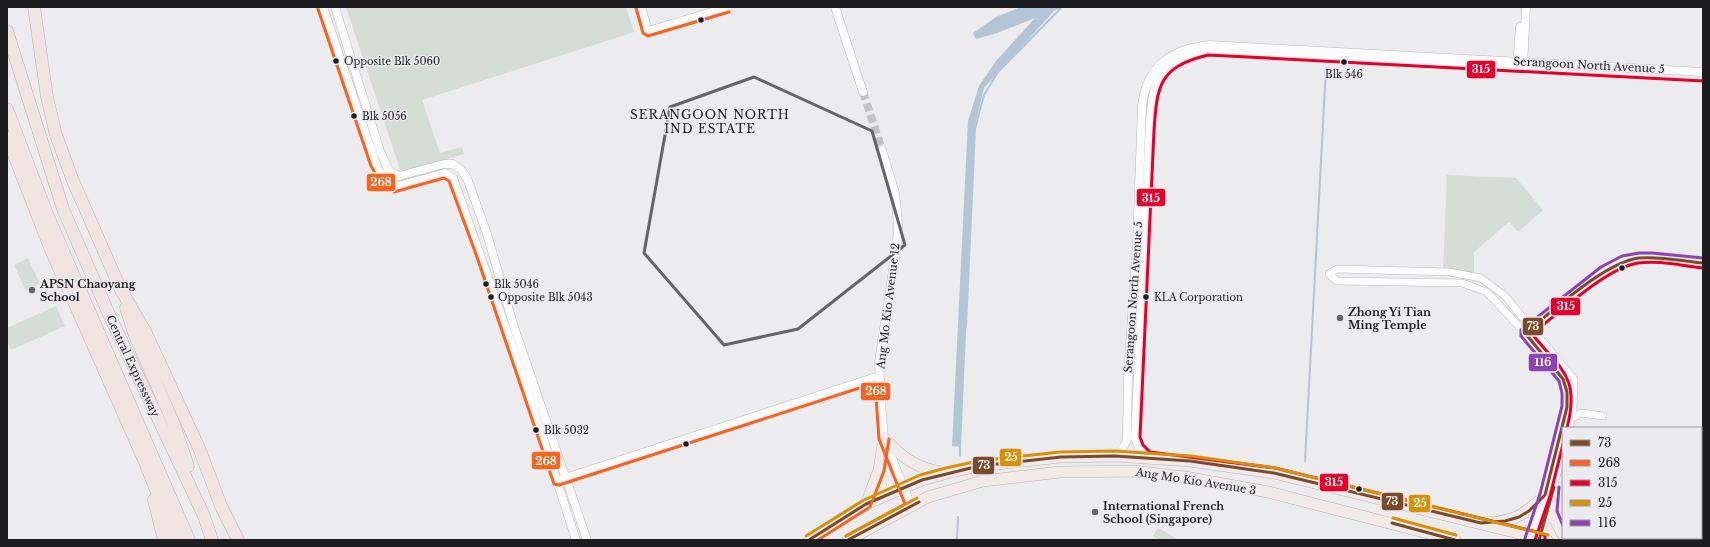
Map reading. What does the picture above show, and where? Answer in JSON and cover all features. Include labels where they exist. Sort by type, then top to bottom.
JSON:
[{"type":"highway","points":[[34,7],[47,97],[56,135],[73,181],[121,290],[134,333],[173,422],[204,516]]},
{"type":"highway","name":"Central Expressway","points":[[7,31],[63,209],[108,312],[204,516],[212,540]]},
{"type":"highway","name":"Central Expressway","points":[[7,109],[47,214],[189,540]]},
{"type":"highway","points":[[7,137],[54,257],[145,462],[176,540]]},
{"type":"highway","points":[[121,290],[145,330],[199,448],[221,506],[238,540]]},
{"type":"highway","points":[[884,438],[898,453],[917,466],[927,470],[947,473]]},
{"type":"highway","points":[[866,504],[879,470],[884,438]]},
{"type":"highway","name":"Ang Mo Kio Avenue 3","points":[[809,540],[866,504],[922,480],[947,473],[979,466],[1061,457],[1115,456],[1190,461],[1274,473],[1481,523],[1537,539]]},
{"type":"highway","points":[[145,462],[164,540]]},
{"type":"highway","name":"Ang Mo Kio Avenue 3","points":[[848,540],[928,497],[983,481],[1060,472],[1133,471],[1185,477],[1268,492],[1455,540]]},
{"type":"highway","points":[[1481,523],[1505,521],[1519,517],[1548,500],[1555,520],[1562,533]]},
{"type":"highway","points":[[1380,520],[1386,516],[1388,505],[1387,501]]},
{"type":"street","points":[[323,7],[376,164],[385,180],[394,187],[445,173],[453,178],[482,255],[576,540]]},
{"type":"street","points":[[335,7],[380,151],[389,171],[399,176],[444,164],[453,164],[461,170],[467,178],[487,234],[514,327],[587,540]]},
{"type":"street","points":[[641,7],[648,31],[728,7]]},
{"type":"street","points":[[835,7],[863,92]]},
{"type":"street","points":[[1520,64],[1522,7]]},
{"type":"street","points":[[1520,64],[1526,7]]},
{"type":"street","name":"Serangoon North Avenue 5","points":[[1115,456],[1124,446],[1127,438],[1128,375],[1137,243],[1142,106],[1144,92],[1158,67],[1182,49],[1210,44],[1703,76]]},
{"type":"street","name":"Serangoon North Avenue 5","points":[[1148,457],[1136,444],[1136,410],[1151,100],[1154,86],[1162,72],[1170,63],[1184,56],[1208,50],[1703,72]]},
{"type":"street","name":"Ang Mo Kio Avenue 12","points":[[882,150],[895,193],[898,224],[897,244],[879,362],[884,438],[911,506]]},
{"type":"street","points":[[1525,333],[1604,271],[1624,261],[1640,258],[1703,263]]},
{"type":"street","points":[[1563,427],[1567,407],[1567,392],[1563,379],[1525,333],[1487,292],[1462,283],[1337,281],[1329,274],[1337,270],[1450,272],[1481,278],[1505,296],[1574,380],[1573,410],[1569,427]]},
{"type":"street","points":[[1350,270],[1350,281]]},
{"type":"street","points":[[557,480],[879,376]]},
{"type":"street","points":[[1571,419],[1581,413],[1603,416]]},
{"type":"street","points":[[1537,539],[1548,500],[1562,431]]},
{"type":"street","points":[[1537,539],[1562,454]]},
{"type":"highlighted area","points":[[754,77],[872,131],[905,245],[798,329],[724,345],[644,253],[670,107]]},
{"type":"shaded area","points":[[346,7],[626,7],[634,32],[422,100],[440,153],[462,147],[464,154],[401,172]]},
{"type":"shaded area","points":[[1447,175],[1516,178],[1543,210],[1518,232],[1509,222],[1474,252],[1474,279],[1443,274]]},
{"type":"shaded area","points":[[28,258],[40,284],[26,291],[14,265]]},
{"type":"shaded area","points":[[56,306],[65,326],[11,350],[7,342],[7,328]]},
{"type":"shaded area","points":[[1158,528],[1179,540],[1160,540],[1153,536]]},
{"type":"water","points":[[1021,7],[1063,7],[1054,11],[984,88],[975,126],[961,447],[952,446],[968,121],[979,86],[996,61],[1035,18],[997,33],[976,39],[973,33],[996,17]]},
{"type":"waterway","points":[[966,327],[975,129],[984,95],[998,72],[1062,7]]},
{"type":"waterway","points":[[1305,461],[1326,68]]},
{"type":"waterway","points":[[960,445],[960,456]]},
{"type":"waterway","points":[[957,540],[958,517]]},
{"type":"tunnel","points":[[863,92],[882,150]]},
{"type":"transit line","name":"268","points":[[636,8],[643,33],[648,36],[729,12]]},
{"type":"transit line","name":"268","points":[[318,9],[371,166],[381,183],[394,192],[444,178],[449,181],[477,257],[554,484],[559,485],[875,383],[879,439],[905,504],[846,536]]},
{"type":"transit line","name":"315","points":[[1545,540],[1545,536],[1541,533],[1275,468],[1150,452],[1143,445],[1140,437],[1154,131],[1159,90],[1170,72],[1179,65],[1208,55],[1703,81]]},
{"type":"transit line","name":"116","points":[[1525,538],[1540,494],[1562,406],[1562,393],[1559,381],[1521,336],[1521,330],[1601,267],[1622,256],[1639,253],[1652,253],[1703,258]]},
{"type":"transit line","name":"73","points":[[809,540],[866,504],[922,480],[979,466],[1061,457],[1115,456],[1190,461],[1274,473],[1481,523],[1505,521],[1519,517],[1529,511],[1545,495],[1567,407],[1567,392],[1563,379],[1525,333],[1595,278],[1625,261],[1639,258],[1655,258],[1703,263]]},
{"type":"transit line","name":"315","points":[[1567,427],[1571,397],[1570,386],[1560,367],[1532,334],[1583,292],[1612,273],[1625,267],[1638,263],[1654,262],[1703,268]]},
{"type":"transit line","name":"268","points":[[818,540],[870,507],[884,471],[889,439]]},
{"type":"transit line","name":"315","points":[[1535,540],[1550,496],[1562,448]]},
{"type":"transit line","name":"25","points":[[806,536],[864,500],[920,475],[978,461],[1060,452],[1115,451],[1191,456],[1275,468],[1548,535]]},
{"type":"transit line","name":"73","points":[[1539,540],[1554,487]]},
{"type":"transit line","name":"116","points":[[1559,487],[1557,511],[1562,524]]},
{"type":"transit line","name":"25","points":[[846,536],[917,498]]},
{"type":"transit line","name":"73","points":[[848,540],[919,502]]},
{"type":"transit line","name":"25","points":[[1393,518],[1456,535]]},
{"type":"transit line","name":"73","points":[[1392,523],[1455,540]]},
{"type":"place","name":"Opposite Blk 5060","points":[[336,61]]},
{"type":"place","name":"Blk 546","points":[[1344,62]]},
{"type":"place","name":"Blk 5056","points":[[354,116]]},
{"type":"place","name":"Blk 5046","points":[[486,284]]},
{"type":"place","name":"APSN Chaoyang School","points":[[32,290]]},
{"type":"place","name":"Opposite Blk 5043","points":[[491,297]]},
{"type":"place","name":"KLA Corporation","points":[[1146,297]]},
{"type":"place","name":"Zhong Yi Tian Ming Temple","points":[[1340,318]]},
{"type":"place","name":"Blk 5032","points":[[536,430]]},
{"type":"place","name":"International French School (Singapore)","points":[[1095,512]]},
{"type":"district","name":"SERANGOON NORTH IND ESTATE","points":[[710,122]]}]
